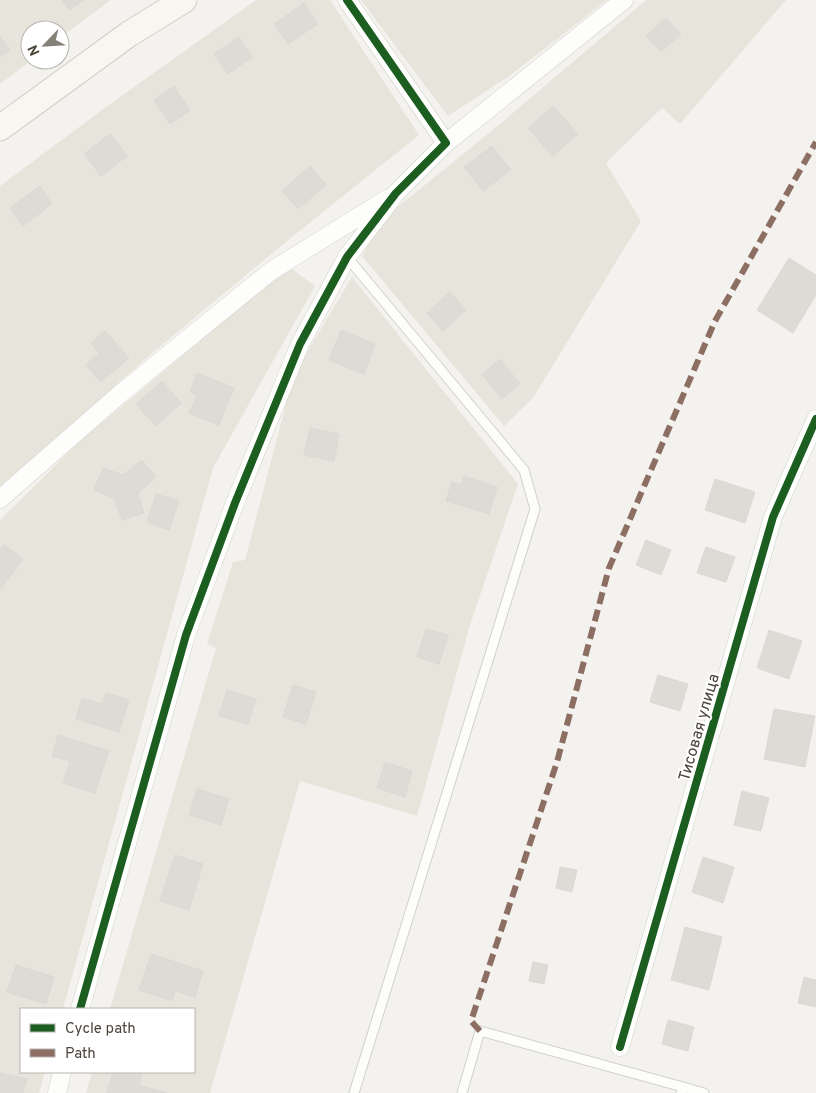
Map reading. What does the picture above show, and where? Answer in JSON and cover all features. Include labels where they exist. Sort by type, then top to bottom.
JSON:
[{"type":"street","points":[[0,128],[129,34],[184,0]]},
{"type":"street","points":[[347,0],[446,143]]},
{"type":"street","points":[[80,1008],[186,635],[235,503],[300,344],[347,257],[396,193],[446,143],[624,0]]},
{"type":"street","points":[[0,499],[120,394],[271,271],[396,193]]},
{"type":"street","name":"Тисовая улица","points":[[620,1047],[773,517],[816,419]]},
{"type":"street","points":[[56,1093],[62,1073]]},
{"type":"lane","points":[[347,257],[524,470],[535,509],[354,1093]]},
{"type":"lane","points":[[462,1093],[480,1030],[682,1090],[704,1093]]},
{"type":"shaded area","points":[[0,0],[111,0],[70,31],[70,20],[20,20],[20,69],[0,84]]},
{"type":"shaded area","points":[[256,0],[330,0],[419,135],[287,241],[150,355],[0,487],[0,186],[110,104]]},
{"type":"shaded area","points":[[361,0],[607,0],[508,77],[448,116]]},
{"type":"shaded area","points":[[646,0],[786,0],[680,124],[662,108],[606,163],[641,221],[533,398],[504,426],[362,256],[383,219],[494,129]]},
{"type":"shaded area","points":[[289,267],[315,286],[213,468],[63,1008],[20,1008],[20,1073],[45,1073],[39,1093],[0,1093],[0,520],[79,442]]},
{"type":"shaded area","points":[[352,277],[518,484],[470,625],[417,816],[300,781],[210,1093],[86,1093],[92,1073],[195,1073],[195,1008],[110,1008],[216,648],[207,644],[233,562],[245,560],[294,374]]},
{"type":"building","points":[[62,0],[84,0],[69,10]]},
{"type":"building","points":[[304,3],[318,24],[288,44],[274,24]]},
{"type":"building","points":[[666,18],[681,34],[661,52],[646,36]]},
{"type":"building","points":[[0,36],[10,50],[0,57]]},
{"type":"building","points":[[239,37],[252,57],[228,74],[214,54]]},
{"type":"building","points":[[174,86],[190,111],[170,124],[154,100]]},
{"type":"building","points":[[553,106],[578,134],[552,156],[528,128]]},
{"type":"building","points":[[110,134],[127,156],[101,176],[84,154]]},
{"type":"building","points":[[492,146],[511,170],[483,191],[464,167]]},
{"type":"building","points":[[310,166],[326,185],[298,209],[282,191]]},
{"type":"building","points":[[40,186],[52,204],[23,226],[10,208]]},
{"type":"building","points":[[789,258],[816,275],[816,295],[793,333],[757,310]]},
{"type":"building","points":[[450,292],[466,310],[443,331],[427,313]]},
{"type":"building","points":[[341,330],[375,344],[364,374],[329,360]]},
{"type":"building","points":[[105,331],[129,358],[101,382],[86,365],[99,353],[91,343]]},
{"type":"building","points":[[500,359],[520,384],[502,399],[482,374]]},
{"type":"building","points":[[197,373],[234,388],[219,425],[189,413],[197,395],[190,392]]},
{"type":"building","points":[[162,381],[181,403],[156,426],[136,404]]},
{"type":"building","points":[[310,428],[339,434],[334,461],[304,455]]},
{"type":"building","points":[[142,460],[156,477],[138,493],[144,513],[122,520],[114,498],[94,490],[103,468],[123,475]]},
{"type":"building","points":[[464,476],[497,487],[489,514],[446,501],[452,482],[461,485]]},
{"type":"building","points":[[715,479],[755,492],[745,523],[705,510]]},
{"type":"building","points":[[156,494],[179,501],[169,530],[147,522]]},
{"type":"building","points":[[646,540],[671,550],[661,575],[636,565]]},
{"type":"building","points":[[4,545],[23,559],[1,588],[0,550]]},
{"type":"building","points":[[706,547],[735,557],[726,582],[697,573]]},
{"type":"building","points":[[426,629],[448,635],[439,664],[417,657]]},
{"type":"building","points":[[769,630],[802,641],[789,679],[757,668]]},
{"type":"building","points":[[658,675],[688,684],[680,711],[650,702]]},
{"type":"building","points":[[293,685],[316,692],[306,724],[283,717]]},
{"type":"building","points":[[227,690],[256,699],[248,724],[219,716]]},
{"type":"building","points":[[106,693],[129,700],[119,732],[76,719],[82,698],[102,704]]},
{"type":"building","points":[[774,709],[815,716],[805,767],[764,759]]},
{"type":"building","points":[[58,735],[109,751],[95,793],[63,783],[70,761],[52,756]]},
{"type":"building","points":[[385,762],[412,771],[405,797],[377,788]]},
{"type":"building","points":[[197,789],[229,799],[221,825],[189,815]]},
{"type":"building","points":[[742,791],[769,798],[761,831],[734,825]]},
{"type":"building","points":[[175,855],[203,864],[189,910],[160,901]]},
{"type":"building","points":[[703,857],[734,867],[723,903],[692,892]]},
{"type":"building","points":[[560,867],[577,870],[572,892],[556,888]]},
{"type":"building","points":[[685,927],[722,937],[709,990],[671,980]]},
{"type":"building","points":[[151,954],[203,971],[195,997],[175,991],[172,1001],[139,990]]},
{"type":"building","points":[[533,962],[548,965],[544,984],[529,981]]},
{"type":"building","points":[[16,965],[54,977],[46,1004],[7,992]]},
{"type":"building","points":[[804,977],[816,980],[816,1007],[798,1003]]},
{"type":"building","points":[[668,1020],[694,1027],[688,1051],[662,1044]]},
{"type":"building","points":[[0,1073],[27,1079],[23,1093],[0,1093]]},
{"type":"building","points":[[113,1073],[142,1073],[139,1085],[167,1093],[107,1093]]},
{"type":"marked path","points":[[480,1031],[471,1021],[557,762],[609,568],[715,321],[816,142]]},
{"type":"cycle path","points":[[80,1008],[186,635],[235,503],[300,344],[347,257],[396,193],[446,143],[347,0]]},
{"type":"cycle path","points":[[620,1047],[773,517],[816,419]]}]
